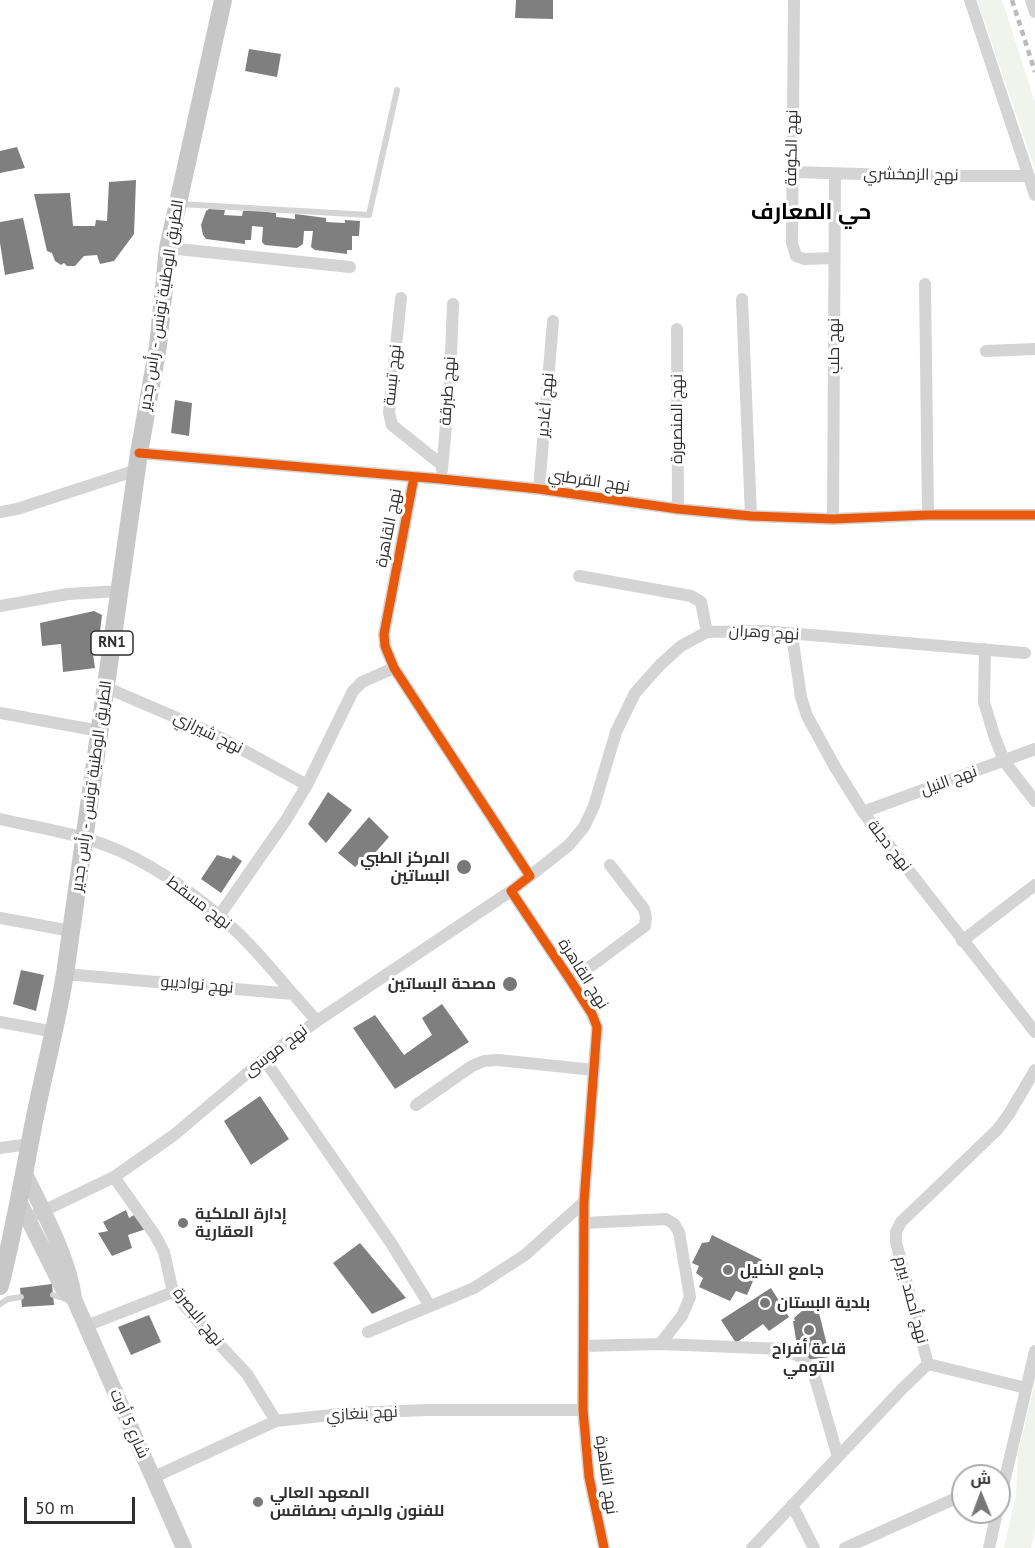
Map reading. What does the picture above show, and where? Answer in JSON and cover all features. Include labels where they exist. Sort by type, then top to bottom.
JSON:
[{"type":"main road","name":"الطريق الوطنية تونس - رأس جدير","points":[[0,1286],[29,1217],[19,1201],[66,975],[138,461],[158,346],[168,248],[223,0]]},
{"type":"main road","name":"شارع 5 أوت","points":[[24,1172],[29,1217],[72,1284],[75,1302],[184,1548]]},
{"type":"street","name":"نهج الكوفة","points":[[794,0],[792,243],[796,256],[804,259],[834,258]]},
{"type":"street","points":[[970,0],[1035,195]]},
{"type":"street","points":[[1031,0],[1035,12]]},
{"type":"street","name":"نهج الزمخشري","points":[[792,172],[1029,176]]},
{"type":"street","name":"نهج حلب","points":[[833,519],[835,174]]},
{"type":"street","points":[[168,248],[350,267]]},
{"type":"street","points":[[925,284],[928,515]]},
{"type":"street","name":"نهج تبسة","points":[[401,298],[389,413],[392,425],[442,465]]},
{"type":"street","points":[[742,299],[751,516]]},
{"type":"street","name":"نهج طبرقة","points":[[441,479],[450,380],[453,304]]},
{"type":"street","name":"نهج أغادير","points":[[538,489],[553,321]]},
{"type":"street","name":"نهج المنصورة","points":[[677,329],[678,509]]},
{"type":"street","points":[[986,351],[1035,349]]},
{"type":"street","points":[[0,512],[17,509],[138,461]]},
{"type":"street","name":"نهج القرطبي","points":[[138,461],[441,479],[751,516],[833,519],[928,515],[1035,515]]},
{"type":"street","name":"نهج القاهرة","points":[[414,477],[384,634],[385,646],[394,668],[530,876]]},
{"type":"street","points":[[579,576],[691,596],[702,602],[707,632]]},
{"type":"street","points":[[0,606],[68,594],[120,591]]},
{"type":"street","name":"نهج وهران","points":[[530,876],[569,845],[584,827],[594,806],[616,732],[635,693],[681,646],[707,632],[740,630],[1025,653]]},
{"type":"street","name":"نهج دجلة","points":[[792,634],[801,698],[807,716],[835,768],[863,812],[1035,1032]]},
{"type":"street","points":[[985,649],[984,702],[1004,761],[1035,801]]},
{"type":"street","points":[[219,916],[286,820],[307,785],[353,691],[362,682],[394,668]]},
{"type":"street","name":"نهج شيرازي","points":[[105,687],[212,734],[307,785]]},
{"type":"street","points":[[0,713],[100,730]]},
{"type":"street","name":"نهج النيل","points":[[863,812],[1035,749]]},
{"type":"street","name":"نهج مسقط","points":[[0,819],[85,838],[118,850],[146,864],[239,933],[293,994]]},
{"type":"street","points":[[571,981],[645,926],[644,909],[610,865]]},
{"type":"street","points":[[511,891],[530,876]]},
{"type":"street","points":[[962,941],[1035,885]]},
{"type":"street","name":"نهج القاهرة","points":[[511,891],[592,1014],[597,1027],[584,1202],[583,1410],[589,1477],[604,1548]]},
{"type":"street","name":"نهج موسى","points":[[29,1217],[114,1177],[174,1134],[264,1059],[511,891]]},
{"type":"street","points":[[0,918],[71,931]]},
{"type":"street","name":"نهج نواديبو","points":[[66,975],[293,994]]},
{"type":"street","points":[[293,994],[317,1021]]},
{"type":"street","points":[[0,1023],[55,1032]]},
{"type":"street","points":[[264,1059],[391,1243],[430,1306]]},
{"type":"street","points":[[416,1105],[472,1066],[484,1061],[498,1060],[594,1070]]},
{"type":"street","name":"نهج أحمد بيرم","points":[[752,1548],[928,1364],[896,1242],[896,1232],[901,1222],[997,1130],[1035,1070]]},
{"type":"street","points":[[0,1148],[30,1144]]},
{"type":"street","name":"نهج البصرة","points":[[114,1177],[156,1235],[164,1252],[173,1292],[247,1374],[276,1421]]},
{"type":"street","points":[[368,1332],[474,1288],[525,1255],[584,1202]]},
{"type":"street","points":[[584,1222],[666,1219],[674,1224],[679,1232],[690,1297],[682,1316],[660,1344]]},
{"type":"street","points":[[86,1326],[173,1292]]},
{"type":"street","points":[[584,1346],[660,1344],[784,1349],[800,1357],[813,1371],[838,1457]]},
{"type":"street","points":[[1006,1464],[1035,1351]]},
{"type":"street","points":[[928,1364],[1026,1388]]},
{"type":"street","name":"نهج بنغازي","points":[[152,1478],[276,1421],[361,1413],[583,1410]]},
{"type":"street","points":[[845,1548],[951,1500]]},
{"type":"street","points":[[792,1505],[813,1548]]},
{"type":"street","points":[[989,1548],[994,1524]]},
{"type":"lane","points":[[177,203],[369,214],[397,90]]},
{"type":"lane","points":[[53,1295],[75,1302]]},
{"type":"lane","points":[[0,1304],[8,1299],[21,1297]]},
{"type":"shaded area","points":[[977,0],[1002,0],[1035,102],[1035,169]]},
{"type":"shaded area","points":[[1035,1383],[1035,1531],[1031,1548],[1004,1548],[1016,1495],[1018,1453]]},
{"type":"building","points":[[516,0],[553,0],[553,19],[515,18]]},
{"type":"building","points":[[249,49],[281,54],[277,77],[245,71]]},
{"type":"building","points":[[17,147],[25,168],[0,173],[0,151]]},
{"type":"building","points":[[136,180],[134,234],[114,261],[100,264],[97,255],[84,256],[75,266],[67,266],[64,263],[61,265],[55,261],[52,253],[47,251],[34,194],[70,193],[73,226],[95,226],[96,220],[107,221],[109,182]]},
{"type":"building","points":[[209,209],[225,210],[224,215],[242,216],[243,211],[260,211],[276,213],[276,217],[295,219],[295,214],[326,218],[326,222],[360,221],[359,236],[352,236],[352,250],[347,250],[347,254],[315,250],[311,247],[313,231],[304,231],[303,244],[297,248],[265,245],[262,242],[263,227],[252,226],[251,240],[245,240],[245,244],[206,239],[201,225]]},
{"type":"building","points":[[23,218],[34,269],[5,275],[0,243],[0,222]]},
{"type":"building","points":[[175,400],[192,403],[189,436],[171,433]]},
{"type":"building","points":[[94,611],[102,615],[98,648],[92,648],[95,668],[63,672],[61,644],[42,646],[40,623]]},
{"type":"building","points":[[328,792],[352,810],[326,843],[308,824]]},
{"type":"building","points":[[369,817],[389,837],[366,863],[361,861],[355,867],[338,853]]},
{"type":"building","points":[[217,855],[231,859],[233,855],[242,861],[221,893],[201,879]]},
{"type":"building","points":[[21,970],[44,975],[36,1011],[13,1004]]},
{"type":"building","points":[[442,1004],[469,1042],[395,1089],[353,1028],[375,1015],[404,1055],[432,1035],[422,1018]]},
{"type":"building","points":[[260,1096],[289,1139],[251,1165],[224,1121]]},
{"type":"building","points":[[126,1210],[129,1218],[134,1215],[146,1229],[128,1235],[132,1248],[112,1256],[98,1233],[108,1231],[103,1222]]},
{"type":"building","name":"جامع الخليل","points":[[712,1235],[762,1260],[747,1295],[736,1291],[730,1301],[699,1287],[703,1278],[696,1273],[699,1266],[692,1263],[702,1243],[709,1242]]},
{"type":"building","points":[[360,1243],[406,1298],[372,1314],[333,1263]]},
{"type":"building","points":[[52,1284],[54,1305],[22,1307],[20,1288]]},
{"type":"building","name":"بلدية البستان","points":[[771,1288],[789,1317],[769,1331],[763,1324],[736,1343],[721,1320]]},
{"type":"building","name":"قاعة أفراح التومي","points":[[804,1309],[818,1309],[830,1357],[805,1360],[804,1342],[796,1340],[793,1321]]},
{"type":"building","points":[[149,1315],[161,1342],[131,1355],[118,1327]]},
{"type":"railway","points":[[1012,0],[1035,72]]},
{"type":"cycle path","points":[[139,453],[539,489],[678,509],[751,516],[833,519],[928,515],[1035,515]]},
{"type":"cycle path","points":[[414,477],[384,634],[385,646],[394,668],[530,876],[511,891],[592,1014],[597,1027],[584,1202],[583,1410],[589,1477],[604,1548]]},
{"type":"place","name":"المركز الطبي البساتين","points":[[464,867]]},
{"type":"place","name":"مصحة البساتين","points":[[510,984]]},
{"type":"place","name":"إدارة الملكية العقارية","points":[[183,1223]]},
{"type":"place","name":"جامع الخليل","points":[[728,1270]]},
{"type":"place","name":"بلدية البستان","points":[[765,1303]]},
{"type":"place","name":"قاعة أفراح التومي","points":[[809,1330]]},
{"type":"place","name":"المعهد العالي للفنون والحرف بصفاقس","points":[[258,1502]]},
{"type":"district","name":"حي المعارف","points":[[811,213]]}]
